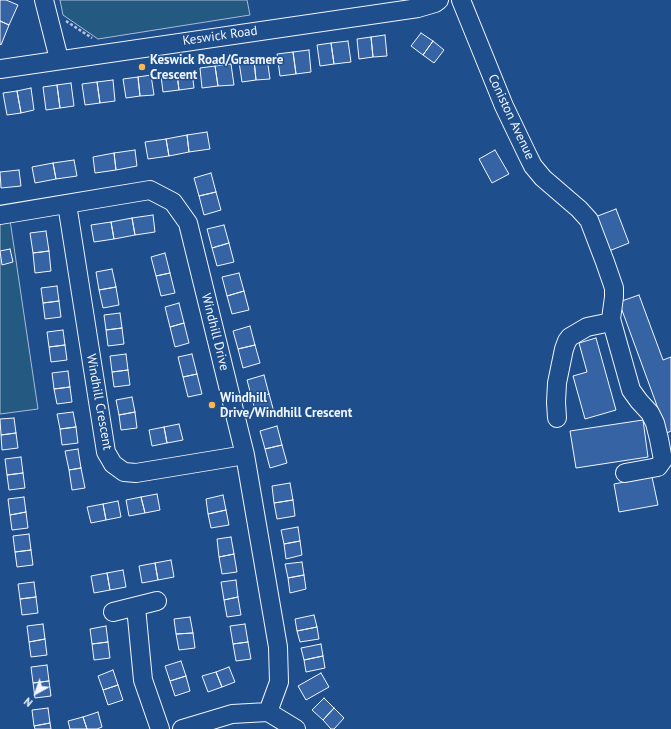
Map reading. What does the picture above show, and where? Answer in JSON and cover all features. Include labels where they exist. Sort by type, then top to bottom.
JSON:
[{"type":"street","name":"Keswick Road","points":[[0,69],[59,59],[418,8],[436,3],[439,0]]},
{"type":"street","name":"Coniston Avenue","points":[[461,0],[504,106],[527,154],[543,178],[579,208],[588,220],[605,262],[614,288],[612,322],[631,390],[650,413],[656,428],[663,460],[658,467],[625,473]]},
{"type":"street","points":[[45,4],[59,59]]},
{"type":"street","name":"Windhill Drive","points":[[0,215],[150,190],[172,202],[188,223],[245,455],[278,647],[279,682],[268,712]]},
{"type":"street","name":"Windhill Crescent","points":[[67,204],[106,452],[113,464],[124,472],[136,473],[245,455]]},
{"type":"street","points":[[557,418],[557,384],[567,341],[570,337],[587,328],[612,322]]},
{"type":"street","points":[[113,612],[157,601]]},
{"type":"street","points":[[136,607],[143,680],[160,729]]},
{"type":"street","points":[[182,729],[232,714],[268,712],[296,729]]},
{"type":"path","points":[[45,4],[113,52]]},
{"type":"shaded area","points":[[60,0],[247,0],[250,15],[98,39],[63,15]]},
{"type":"shaded area","points":[[10,220],[38,409],[0,414],[0,222]]},
{"type":"building","points":[[0,0],[6,0],[18,5],[9,25],[0,21]]},
{"type":"building","points":[[0,21],[9,25],[1,45],[0,44]]},
{"type":"building","points":[[421,33],[433,41],[423,55],[411,46]]},
{"type":"building","points":[[385,35],[387,56],[373,57],[371,37]]},
{"type":"building","points":[[371,37],[373,57],[359,59],[357,39]]},
{"type":"building","points":[[348,41],[351,62],[334,64],[331,43]]},
{"type":"building","points":[[433,41],[444,50],[434,63],[423,55]]},
{"type":"building","points":[[331,43],[334,64],[320,66],[317,45]]},
{"type":"building","points":[[309,50],[311,72],[296,74],[293,52]]},
{"type":"building","points":[[293,52],[296,74],[280,76],[277,54]]},
{"type":"building","points":[[267,58],[270,79],[256,80],[254,60]]},
{"type":"building","points":[[254,60],[256,80],[242,82],[239,62]]},
{"type":"building","points":[[231,64],[234,85],[218,86],[215,66]]},
{"type":"building","points":[[215,66],[218,86],[202,88],[200,68]]},
{"type":"building","points":[[192,72],[194,88],[179,90],[177,74]]},
{"type":"building","points":[[177,74],[179,90],[163,92],[161,76]]},
{"type":"building","points":[[151,75],[154,95],[140,96],[138,77]]},
{"type":"building","points":[[138,77],[140,96],[126,98],[123,79]]},
{"type":"building","points":[[113,80],[115,101],[100,103],[97,82]]},
{"type":"building","points":[[97,82],[100,103],[85,105],[82,84]]},
{"type":"building","points":[[71,83],[74,106],[60,108],[57,85]]},
{"type":"building","points":[[57,85],[60,108],[46,110],[43,87]]},
{"type":"building","points":[[31,88],[34,110],[21,113],[17,91]]},
{"type":"building","points":[[17,91],[21,113],[7,115],[3,93]]},
{"type":"building","points":[[207,132],[210,149],[189,152],[187,135]]},
{"type":"building","points":[[187,135],[189,152],[169,156],[166,139]]},
{"type":"building","points":[[166,139],[169,156],[148,159],[145,142]]},
{"type":"building","points":[[135,150],[137,166],[116,170],[114,153]]},
{"type":"building","points":[[495,150],[509,174],[492,183],[479,159]]},
{"type":"building","points":[[114,153],[116,170],[95,173],[93,157]]},
{"type":"building","points":[[74,160],[77,176],[56,179],[53,163]]},
{"type":"building","points":[[53,163],[56,179],[35,183],[32,167]]},
{"type":"building","points":[[19,170],[21,186],[1,188],[0,172]]},
{"type":"building","points":[[211,173],[216,192],[199,196],[194,178]]},
{"type":"building","points":[[216,192],[221,210],[204,215],[199,196]]},
{"type":"building","points":[[616,209],[629,243],[609,251],[595,217]]},
{"type":"building","points":[[153,215],[155,232],[135,235],[132,218]]},
{"type":"building","points":[[132,218],[135,235],[114,239],[111,222]]},
{"type":"building","points":[[111,222],[114,239],[94,242],[91,225]]},
{"type":"building","points":[[224,225],[229,243],[212,248],[207,229]]},
{"type":"building","points":[[46,231],[49,251],[33,253],[30,233]]},
{"type":"building","points":[[229,243],[234,262],[217,266],[212,248]]},
{"type":"building","points":[[10,249],[13,262],[2,265],[0,251]]},
{"type":"building","points":[[49,251],[51,271],[35,273],[33,253]]},
{"type":"building","points":[[165,253],[170,273],[156,276],[151,257]]},
{"type":"building","points":[[112,269],[116,287],[99,290],[96,272]]},
{"type":"building","points":[[170,273],[175,293],[161,296],[156,276]]},
{"type":"building","points":[[239,273],[244,291],[227,296],[222,277]]},
{"type":"building","points":[[57,286],[59,301],[43,303],[41,288]]},
{"type":"building","points":[[116,287],[119,305],[103,308],[99,290]]},
{"type":"building","points":[[244,291],[249,310],[232,314],[227,296]]},
{"type":"building","points":[[639,295],[663,360],[671,357],[671,431],[667,433],[619,302]]},
{"type":"building","points":[[59,301],[61,317],[45,319],[43,303]]},
{"type":"building","points":[[179,303],[184,323],[170,327],[165,307]]},
{"type":"building","points":[[120,313],[122,328],[106,330],[104,315]]},
{"type":"building","points":[[184,323],[189,343],[175,347],[170,327]]},
{"type":"building","points":[[250,326],[255,345],[238,349],[233,331]]},
{"type":"building","points":[[122,328],[124,344],[108,346],[106,330]]},
{"type":"building","points":[[63,330],[65,345],[49,347],[47,332]]},
{"type":"building","points":[[596,338],[616,410],[585,419],[573,376],[587,372],[579,343]]},
{"type":"building","points":[[65,345],[67,360],[51,362],[49,347]]},
{"type":"building","points":[[255,345],[260,363],[243,368],[238,349]]},
{"type":"building","points":[[126,354],[128,370],[112,372],[110,356]]},
{"type":"building","points":[[192,354],[197,374],[183,377],[178,357]]},
{"type":"building","points":[[128,370],[130,385],[114,387],[112,372]]},
{"type":"building","points":[[68,371],[70,387],[54,389],[52,373]]},
{"type":"building","points":[[197,374],[202,394],[188,397],[183,377]]},
{"type":"building","points":[[264,375],[269,394],[252,399],[247,380]]},
{"type":"building","points":[[70,387],[72,402],[57,404],[54,389]]},
{"type":"building","points":[[269,394],[274,412],[257,417],[252,399]]},
{"type":"building","points":[[132,397],[135,412],[119,415],[116,400]]},
{"type":"building","points":[[73,412],[76,427],[60,429],[57,414]]},
{"type":"building","points":[[135,412],[137,428],[121,430],[119,415]]},
{"type":"building","points":[[14,418],[16,433],[1,435],[0,419]]},
{"type":"building","points":[[643,420],[648,457],[576,468],[570,431]]},
{"type":"building","points":[[179,424],[183,440],[167,443],[164,427]]},
{"type":"building","points":[[277,426],[282,445],[265,449],[260,431]]},
{"type":"building","points":[[76,427],[78,443],[62,445],[60,429]]},
{"type":"building","points":[[164,427],[167,443],[152,446],[149,430]]},
{"type":"building","points":[[16,433],[18,448],[2,450],[1,435]]},
{"type":"building","points":[[282,445],[287,463],[270,468],[265,449]]},
{"type":"building","points":[[78,449],[81,468],[69,470],[65,451]]},
{"type":"building","points":[[21,457],[23,473],[7,475],[5,459]]},
{"type":"building","points":[[81,468],[85,488],[72,490],[69,470]]},
{"type":"building","points":[[23,473],[25,488],[9,490],[7,475]]},
{"type":"building","points":[[652,477],[658,505],[619,512],[614,484]]},
{"type":"building","points":[[290,483],[293,500],[274,503],[272,486]]},
{"type":"building","points":[[157,494],[160,510],[145,513],[141,497]]},
{"type":"building","points":[[223,495],[226,510],[208,514],[206,499]]},
{"type":"building","points":[[24,497],[26,512],[10,515],[8,499]]},
{"type":"building","points":[[141,497],[145,513],[129,516],[126,500]]},
{"type":"building","points":[[293,500],[295,516],[277,519],[274,503]]},
{"type":"building","points":[[118,501],[121,517],[106,520],[103,504]]},
{"type":"building","points":[[103,504],[106,520],[91,523],[87,507]]},
{"type":"building","points":[[226,510],[229,525],[211,528],[208,514]]},
{"type":"building","points":[[26,512],[28,528],[12,530],[10,515]]},
{"type":"building","points":[[298,527],[300,541],[284,544],[281,530]]},
{"type":"building","points":[[29,534],[31,550],[15,552],[13,536]]},
{"type":"building","points":[[231,537],[234,554],[219,557],[217,539]]},
{"type":"building","points":[[300,541],[302,555],[286,559],[284,544]]},
{"type":"building","points":[[31,550],[33,565],[17,567],[15,552]]},
{"type":"building","points":[[234,554],[237,572],[222,574],[219,557]]},
{"type":"building","points":[[171,560],[174,577],[158,580],[155,563]]},
{"type":"building","points":[[302,562],[304,575],[288,578],[285,564]]},
{"type":"building","points":[[155,563],[158,580],[142,583],[139,566]]},
{"type":"building","points":[[123,570],[126,587],[110,590],[107,573]]},
{"type":"building","points":[[107,573],[110,590],[94,593],[91,576]]},
{"type":"building","points":[[304,575],[306,589],[290,593],[288,578]]},
{"type":"building","points":[[236,580],[238,597],[224,600],[221,582]]},
{"type":"building","points":[[34,582],[36,597],[20,599],[18,584]]},
{"type":"building","points":[[36,597],[38,613],[22,615],[20,599]]},
{"type":"building","points":[[238,597],[241,615],[227,617],[224,600]]},
{"type":"building","points":[[314,615],[317,627],[297,631],[295,619]]},
{"type":"building","points":[[190,617],[193,633],[176,634],[174,619]]},
{"type":"building","points":[[43,624],[45,639],[29,642],[27,626]]},
{"type":"building","points":[[245,624],[248,642],[233,644],[230,626]]},
{"type":"building","points":[[106,626],[108,642],[92,644],[90,629]]},
{"type":"building","points":[[317,627],[319,639],[300,642],[297,631]]},
{"type":"building","points":[[193,633],[195,648],[179,650],[176,634]]},
{"type":"building","points":[[45,639],[47,655],[31,657],[29,642]]},
{"type":"building","points":[[108,642],[110,658],[94,660],[92,644]]},
{"type":"building","points":[[248,642],[251,659],[236,661],[233,644]]},
{"type":"building","points":[[321,644],[323,656],[304,660],[301,648]]},
{"type":"building","points":[[323,656],[325,668],[306,672],[304,660]]},
{"type":"building","points":[[181,661],[186,676],[170,681],[165,666]]},
{"type":"building","points":[[47,665],[49,681],[33,683],[31,667]]},
{"type":"building","points":[[229,667],[235,682],[222,687],[216,672]]},
{"type":"building","points":[[113,670],[118,685],[103,690],[98,676]]},
{"type":"building","points":[[216,672],[222,687],[208,692],[202,676]]},
{"type":"building","points":[[321,673],[329,687],[306,700],[298,686]]},
{"type":"building","points":[[186,676],[190,691],[175,696],[170,681]]},
{"type":"building","points":[[49,681],[51,696],[35,698],[33,683]]},
{"type":"building","points":[[118,685],[123,700],[108,705],[103,690]]},
{"type":"building","points":[[324,698],[334,708],[323,720],[312,710]]},
{"type":"building","points":[[48,708],[50,723],[34,726],[32,710]]},
{"type":"building","points":[[334,708],[344,718],[334,729],[331,729],[323,720]]},
{"type":"building","points":[[98,712],[102,727],[97,729],[87,729],[83,717]]},
{"type":"building","points":[[83,717],[87,729],[70,729],[68,721]]},
{"type":"building","points":[[50,723],[51,729],[35,729],[34,726]]},
{"type":"place","name":"Keswick Road/Grasmere Crescent","points":[[142,67]]},
{"type":"place","name":"Windhill Drive/Windhill Crescent","points":[[212,405]]}]
